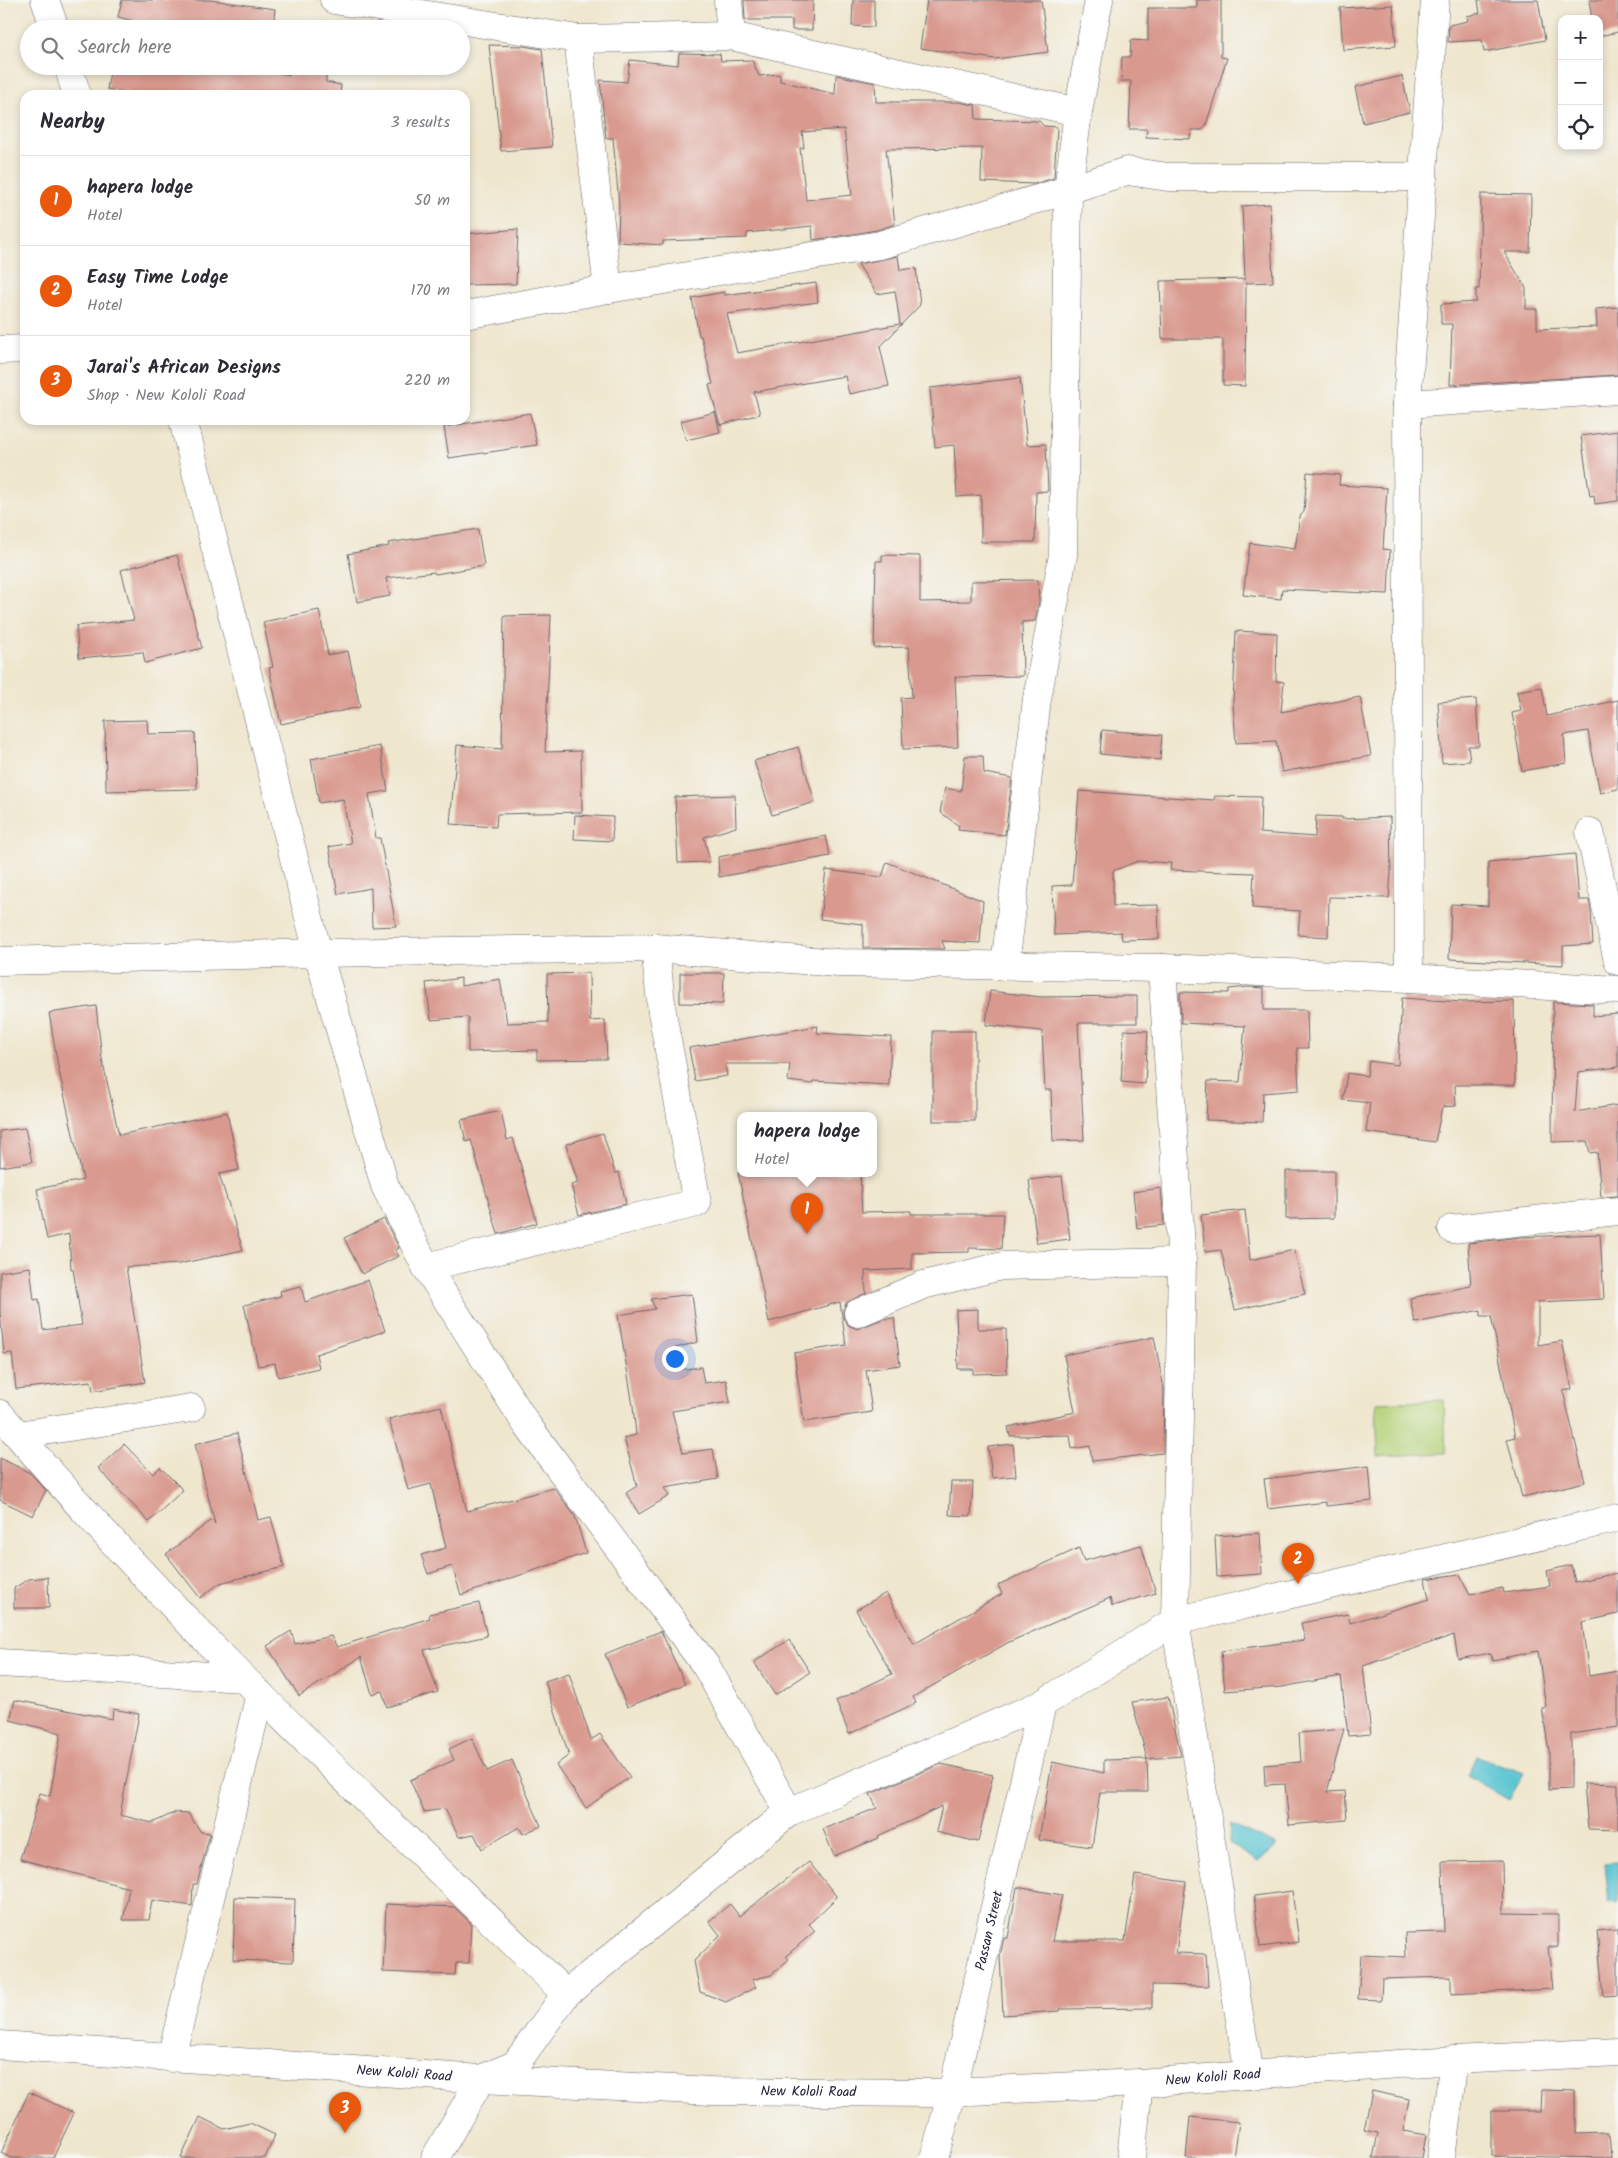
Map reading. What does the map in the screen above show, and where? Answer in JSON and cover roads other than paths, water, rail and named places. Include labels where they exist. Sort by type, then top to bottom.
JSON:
[{"type":"street","points":[[45,0],[51,20]]},
{"type":"street","points":[[334,0],[459,20]]},
{"type":"street","points":[[728,0],[732,36]]},
{"type":"street","points":[[1006,966],[1036,699],[1063,555],[1068,190],[1078,112],[1099,0]]},
{"type":"street","points":[[1409,978],[1407,404],[1435,0]]},
{"type":"street","points":[[470,22],[578,39],[732,36],[1078,112]]},
{"type":"street","points":[[578,39],[608,289]]},
{"type":"street","points":[[71,75],[76,90]]},
{"type":"street","points":[[470,314],[608,289],[880,246],[1127,171],[1168,177],[1423,177]]},
{"type":"street","points":[[0,350],[20,349]]},
{"type":"street","points":[[1407,404],[1618,390]]},
{"type":"street","points":[[183,425],[318,953],[385,1186],[426,1267],[527,1425],[706,1666],[789,1812]]},
{"type":"street","points":[[1590,832],[1618,961]]},
{"type":"street","points":[[426,1267],[698,1202],[662,1012],[655,948]]},
{"type":"street","points":[[0,961],[318,953],[655,948],[838,963],[1162,968],[1409,978],[1618,990]]},
{"type":"street","points":[[1162,968],[1182,1262],[1175,1621],[1249,2075]]},
{"type":"street","points":[[1452,1229],[1618,1211]]},
{"type":"street","points":[[858,1313],[923,1285],[1002,1266],[1182,1262]]},
{"type":"street","points":[[18,1436],[190,1408]]},
{"type":"street","points":[[0,1414],[68,1494],[251,1686],[566,1994]]},
{"type":"street","points":[[435,2158],[481,2079],[515,2065],[566,1994],[789,1812],[1042,1704],[1175,1621],[1618,1518]]},
{"type":"street","points":[[0,1663],[251,1686]]},
{"type":"street","points":[[172,2058],[251,1686]]},
{"type":"street","name":"Passan Street","points":[[934,2158],[952,2093],[1042,1704]]},
{"type":"street","name":"New Kololi Road","points":[[0,2045],[481,2079],[712,2092],[952,2093],[1249,2075],[1454,2060],[1618,2052]]},
{"type":"street","points":[[1441,2158],[1454,2060]]},
{"type":"street","points":[[1131,2158],[1139,2082]]},
{"type":"water","points":[[1477,1756],[1524,1773],[1509,1800],[1468,1776]]},
{"type":"water","points":[[1230,1824],[1277,1845],[1258,1862],[1229,1843]]},
{"type":"water","points":[[1618,1862],[1618,1902],[1609,1903],[1605,1863]]},
{"type":"place","name":"hapera lodge","points":[[807,1234]]},
{"type":"place","name":"Easy Time Lodge","points":[[1298,1584]]},
{"type":"place","name":"Jarai's African Designs","points":[[345,2133]]}]
